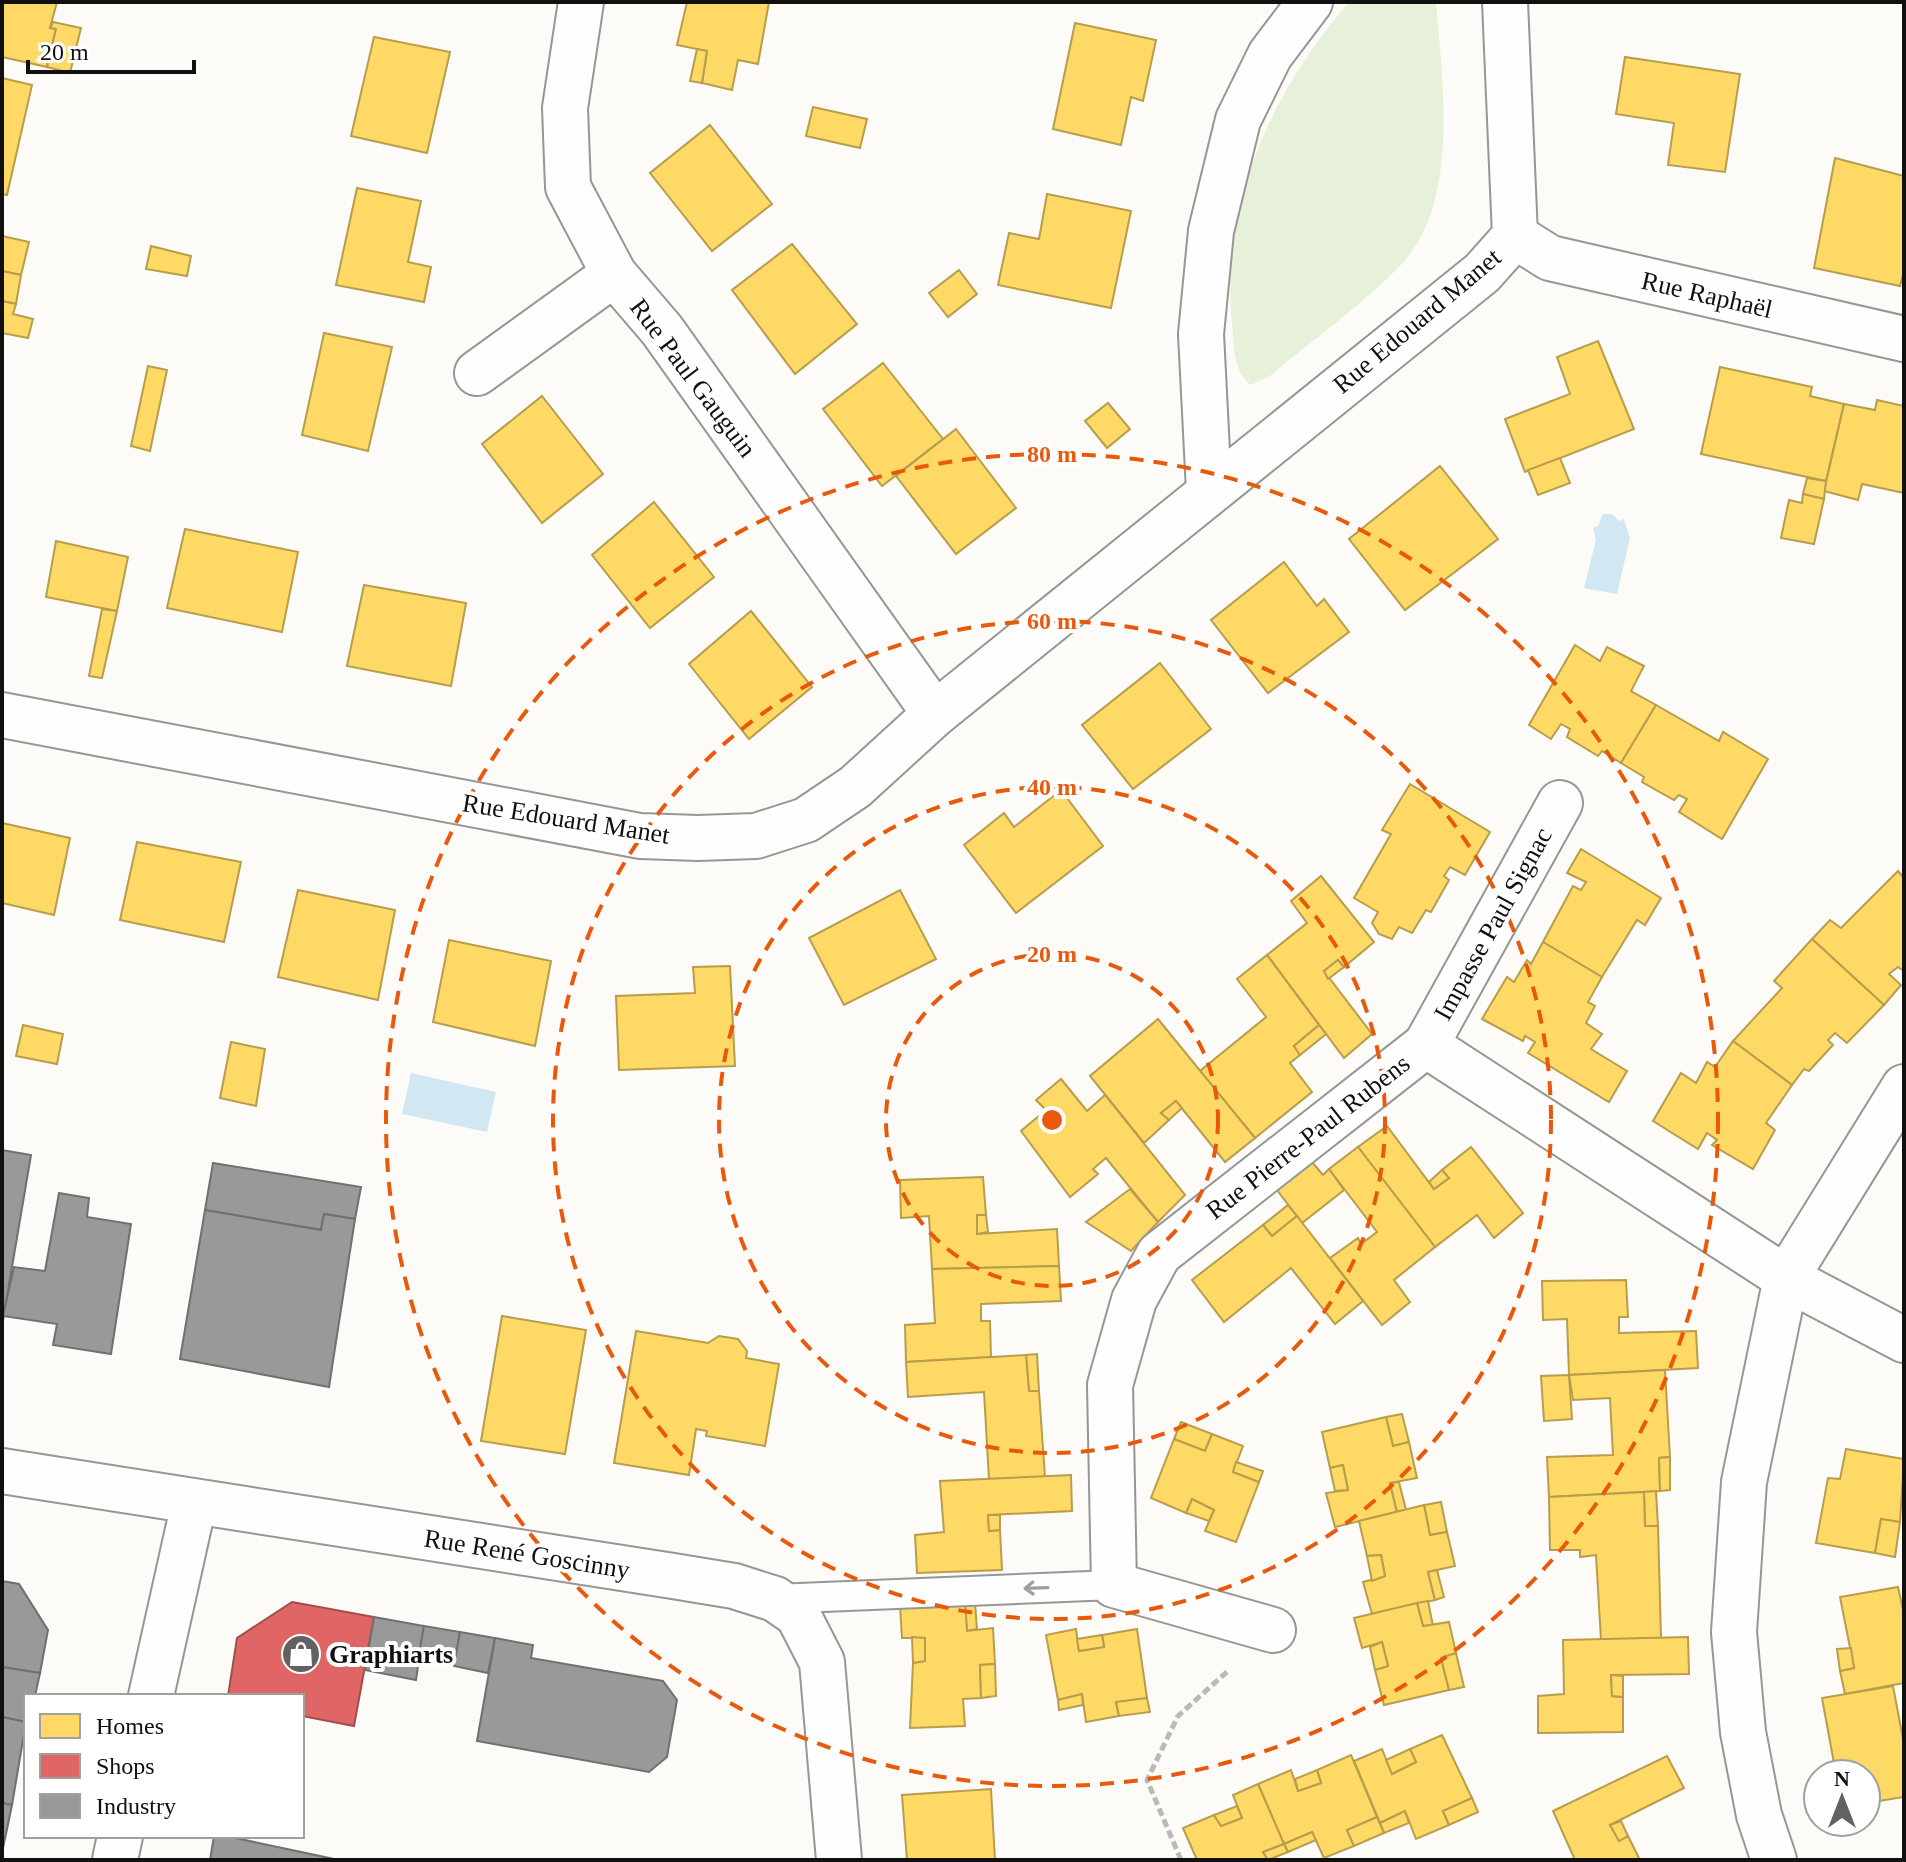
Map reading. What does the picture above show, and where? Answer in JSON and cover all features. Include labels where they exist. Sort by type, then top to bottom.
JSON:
[{"type":"street","name":"Rue Paul Gauguin","points":[[581,2],[565,108],[568,187],[614,274],[662,330],[935,714]]},
{"type":"street","points":[[1209,491],[1201,334],[1211,231],[1238,120],[1270,55],[1310,2]]},
{"type":"street","name":"Rue Edouard Manet","points":[[2,715],[640,836],[756,836],[806,820],[855,787],[935,714],[1482,273],[1515,236],[1505,2]]},
{"type":"street","name":"Rue Raphaël","points":[[1515,236],[1550,258],[1904,339]]},
{"type":"street","points":[[477,373],[614,274]]},
{"type":"street","name":"Impasse Paul Signac","points":[[1426,1045],[1560,803]]},
{"type":"street","name":"Rue Pierre-Paul Rubens","points":[[1114,1585],[1110,1385],[1134,1300],[1159,1254],[1426,1045],[1786,1278],[1904,1340]]},
{"type":"street","points":[[1774,1860],[1759,1815],[1743,1732],[1734,1632],[1744,1482],[1786,1278],[1904,1087]]},
{"type":"street","name":"Rue René Goscinny","points":[[2,1471],[688,1578],[734,1586],[775,1599],[798,1615],[822,1662],[839,1860]]},
{"type":"street","points":[[151,1694],[194,1503]]},
{"type":"street","points":[[1114,1585],[1273,1630]]},
{"type":"street","points":[[115,1860],[120,1838]]},
{"type":"lane","points":[[775,1599],[1114,1585]]},
{"type":"path","points":[[1181,1860],[1147,1780],[1178,1716],[1273,1630]]},
{"type":"green space","points":[[1349,2],[1436,2],[1443,140],[1440,176],[1432,209],[1419,240],[1385,281],[1270,376],[1250,385],[1235,357],[1230,279],[1234,236],[1243,193],[1275,111],[1321,36]]},
{"type":"water","points":[[1603,514],[1612,514],[1619,521],[1624,519],[1630,538],[1617,594],[1584,588],[1596,540],[1593,528],[1598,526]]},
{"type":"water","points":[[411,1073],[496,1092],[487,1132],[402,1114]]},
{"type":"building: Homes","points":[[2,2],[57,2],[50,28],[56,29],[47,67],[2,57]]},
{"type":"building: Homes","points":[[687,2],[769,2],[758,64],[738,60],[732,90],[702,83],[707,51],[677,45]]},
{"type":"building: Homes","points":[[53,22],[81,28],[70,73],[47,67],[56,29],[50,28]]},
{"type":"building: Homes","points":[[1075,23],[1156,40],[1143,101],[1131,97],[1121,145],[1053,129]]},
{"type":"building: Homes","points":[[374,37],[450,52],[427,153],[351,136]]},
{"type":"building: Homes","points":[[697,49],[707,51],[702,83],[690,81]]},
{"type":"building: Homes","points":[[1625,57],[1740,74],[1725,172],[1668,165],[1674,123],[1616,114]]},
{"type":"building: Homes","points":[[2,78],[32,85],[7,195],[2,194]]},
{"type":"building: Homes","points":[[813,107],[867,119],[860,148],[806,136]]},
{"type":"building: Homes","points":[[710,125],[772,204],[712,251],[650,173]]},
{"type":"building: Homes","points":[[1835,158],[1904,176],[1904,271],[1900,286],[1814,268]]},
{"type":"building: Homes","points":[[357,188],[421,201],[408,262],[431,267],[424,302],[336,285]]},
{"type":"building: Homes","points":[[1047,194],[1131,211],[1111,308],[998,285],[1009,233],[1039,239]]},
{"type":"building: Homes","points":[[2,236],[29,242],[21,275],[2,271]]},
{"type":"building: Homes","points":[[792,244],[857,324],[795,374],[732,290]]},
{"type":"building: Homes","points":[[151,246],[191,256],[187,276],[146,269]]},
{"type":"building: Homes","points":[[959,270],[977,294],[948,317],[929,293]]},
{"type":"building: Homes","points":[[2,271],[21,275],[16,304],[2,301]]},
{"type":"building: Homes","points":[[2,301],[16,304],[13,314],[33,319],[28,338],[2,333]]},
{"type":"building: Homes","points":[[324,333],[392,347],[368,451],[302,435]]},
{"type":"building: Homes","points":[[1598,341],[1634,429],[1525,472],[1505,419],[1570,394],[1557,357]]},
{"type":"building: Homes","points":[[883,363],[943,439],[882,486],[823,409]]},
{"type":"building: Homes","points":[[148,366],[167,370],[150,451],[131,446]]},
{"type":"building: Homes","points":[[1720,367],[1812,387],[1810,396],[1844,404],[1826,481],[1701,454]]},
{"type":"building: Homes","points":[[542,396],[603,474],[542,523],[482,444]]},
{"type":"building: Homes","points":[[1877,400],[1904,406],[1904,493],[1862,484],[1858,500],[1824,491],[1844,404],[1875,410]]},
{"type":"building: Homes","points":[[1108,403],[1130,429],[1107,448],[1085,421]]},
{"type":"building: Homes","points":[[956,429],[1016,508],[956,554],[896,476]]},
{"type":"building: Homes","points":[[1560,458],[1570,483],[1538,495],[1528,470]]},
{"type":"building: Homes","points":[[1440,466],[1498,539],[1405,610],[1349,539]]},
{"type":"building: Homes","points":[[1807,478],[1826,481],[1824,499],[1803,494]]},
{"type":"building: Homes","points":[[1803,494],[1824,499],[1814,544],[1781,538],[1789,500],[1802,503]]},
{"type":"building: Homes","points":[[654,502],[714,577],[650,628],[592,555]]},
{"type":"building: Homes","points":[[185,529],[298,552],[282,632],[167,608]]},
{"type":"building: Homes","points":[[56,541],[128,557],[117,611],[46,597]]},
{"type":"building: Homes","points":[[1284,562],[1317,606],[1324,599],[1349,632],[1268,693],[1211,620]]},
{"type":"building: Homes","points":[[364,585],[466,603],[451,686],[347,666]]},
{"type":"building: Homes","points":[[102,609],[117,611],[102,678],[89,676]]},
{"type":"building: Homes","points":[[751,611],[812,687],[749,739],[689,664]]},
{"type":"building: Homes","points":[[1575,645],[1600,661],[1607,647],[1644,666],[1631,691],[1656,705],[1621,763],[1602,751],[1598,756],[1567,737],[1570,729],[1561,724],[1551,739],[1529,725]]},
{"type":"building: Homes","points":[[1160,663],[1211,729],[1133,789],[1082,725]]},
{"type":"building: Homes","points":[[1656,705],[1719,741],[1723,732],[1768,759],[1722,839],[1679,812],[1687,799],[1679,795],[1674,800],[1642,782],[1644,777],[1621,763]]},
{"type":"building: Homes","points":[[1410,784],[1490,832],[1465,875],[1450,867],[1444,876],[1449,880],[1431,912],[1426,910],[1412,933],[1399,927],[1392,939],[1379,934],[1372,923],[1378,912],[1354,898],[1391,834],[1382,830]]},
{"type":"building: Homes","points":[[1061,790],[1103,846],[1016,913],[964,845],[1004,813],[1014,827]]},
{"type":"building: Homes","points":[[2,823],[70,838],[54,915],[2,903]]},
{"type":"building: Homes","points":[[137,842],[241,862],[224,942],[120,920]]},
{"type":"building: Homes","points":[[1581,849],[1661,898],[1645,925],[1637,920],[1602,977],[1543,942],[1573,886],[1581,890],[1586,882],[1567,873]]},
{"type":"building: Homes","points":[[1898,871],[1904,878],[1904,971],[1898,967],[1889,974],[1901,985],[1884,1005],[1812,939],[1830,920],[1841,928]]},
{"type":"building: Homes","points":[[1321,876],[1374,942],[1344,967],[1338,960],[1324,971],[1372,1034],[1344,1058],[1267,955],[1307,923],[1291,901]]},
{"type":"building: Homes","points":[[298,890],[395,910],[378,1000],[278,977]]},
{"type":"building: Homes","points":[[900,890],[936,959],[844,1005],[809,938]]},
{"type":"building: Homes","points":[[1812,939],[1884,1005],[1847,1043],[1835,1033],[1828,1040],[1833,1045],[1809,1071],[1804,1069],[1792,1085],[1733,1041],[1782,988],[1774,981]]},
{"type":"building: Homes","points":[[449,940],[551,961],[535,1046],[433,1022]]},
{"type":"building: Homes","points":[[1543,942],[1602,977],[1588,1002],[1595,1006],[1586,1023],[1602,1034],[1591,1049],[1627,1071],[1609,1102],[1528,1053],[1535,1042],[1525,1036],[1523,1041],[1482,1019],[1507,977],[1514,982],[1527,960],[1531,964]]},
{"type":"building: Homes","points":[[1267,955],[1319,1025],[1294,1046],[1300,1055],[1290,1063],[1312,1092],[1255,1138],[1200,1071],[1266,1017],[1237,979]]},
{"type":"building: Homes","points":[[1338,960],[1344,967],[1328,979],[1324,971]]},
{"type":"building: Homes","points":[[730,966],[735,1066],[619,1070],[616,996],[695,993],[693,967]]},
{"type":"building: Homes","points":[[1158,1019],[1255,1138],[1225,1162],[1176,1101],[1161,1113],[1169,1120],[1144,1143],[1090,1076]]},
{"type":"building: Homes","points":[[23,1025],[63,1034],[57,1064],[16,1056]]},
{"type":"building: Homes","points":[[1319,1025],[1326,1034],[1300,1055],[1294,1046]]},
{"type":"building: Homes","points":[[1733,1041],[1792,1085],[1766,1123],[1775,1130],[1753,1169],[1712,1145],[1717,1140],[1707,1133],[1698,1149],[1653,1121],[1681,1073],[1696,1083],[1707,1062],[1715,1067]]},
{"type":"building: Homes","points":[[231,1042],[265,1049],[256,1106],[220,1098]]},
{"type":"building: Homes","points":[[1061,1079],[1087,1111],[1105,1095],[1185,1195],[1158,1222],[1106,1158],[1093,1169],[1098,1174],[1070,1197],[1021,1131],[1046,1110],[1036,1100]]},
{"type":"building: Homes","points":[[1176,1101],[1182,1108],[1169,1120],[1161,1113]]},
{"type":"building: Homes","points":[[1387,1126],[1434,1189],[1449,1178],[1442,1170],[1471,1147],[1523,1213],[1494,1238],[1477,1215],[1435,1247],[1358,1147]]},
{"type":"building: Homes","points":[[1358,1147],[1435,1247],[1394,1280],[1410,1302],[1382,1325],[1330,1258],[1358,1238],[1361,1244],[1377,1232],[1329,1169]]},
{"type":"building: Homes","points":[[1312,1162],[1323,1175],[1329,1169],[1344,1190],[1302,1223],[1277,1190]]},
{"type":"building: Homes","points":[[1442,1170],[1449,1178],[1434,1189],[1429,1182]]},
{"type":"building: Homes","points":[[983,1177],[986,1215],[977,1215],[977,1234],[1057,1229],[1059,1266],[932,1269],[929,1216],[901,1218],[900,1180]]},
{"type":"building: Homes","points":[[1130,1189],[1158,1222],[1131,1251],[1086,1222]]},
{"type":"building: Homes","points":[[1288,1205],[1297,1216],[1272,1236],[1263,1225]]},
{"type":"building: Homes","points":[[977,1215],[986,1215],[988,1232],[977,1234]]},
{"type":"building: Homes","points":[[1297,1216],[1363,1301],[1335,1324],[1291,1268],[1224,1322],[1192,1280],[1263,1225],[1272,1236]]},
{"type":"building: Homes","points":[[1059,1266],[1061,1301],[981,1304],[981,1321],[990,1321],[991,1357],[906,1362],[905,1325],[935,1323],[932,1269]]},
{"type":"building: Homes","points":[[1626,1280],[1628,1317],[1619,1317],[1619,1333],[1696,1331],[1698,1368],[1569,1375],[1567,1319],[1543,1320],[1542,1281]]},
{"type":"building: Homes","points":[[502,1316],[586,1330],[565,1454],[481,1441]]},
{"type":"building: Homes","points":[[636,1331],[708,1343],[719,1336],[738,1339],[747,1351],[746,1358],[779,1364],[765,1446],[706,1436],[707,1431],[696,1429],[689,1475],[614,1463]]},
{"type":"building: Homes","points":[[1037,1354],[1039,1391],[1029,1391],[1026,1355]]},
{"type":"building: Homes","points":[[1026,1355],[1029,1391],[1039,1391],[1045,1477],[989,1479],[984,1392],[908,1397],[906,1362]]},
{"type":"building: Homes","points":[[1665,1370],[1670,1457],[1659,1458],[1660,1491],[1549,1497],[1547,1457],[1613,1455],[1610,1398],[1573,1400],[1569,1375]]},
{"type":"building: Homes","points":[[1569,1375],[1572,1419],[1544,1421],[1541,1376]]},
{"type":"building: Homes","points":[[1402,1414],[1409,1442],[1393,1446],[1386,1417]]},
{"type":"building: Homes","points":[[1386,1417],[1393,1446],[1409,1442],[1417,1478],[1390,1483],[1397,1512],[1335,1527],[1326,1493],[1348,1490],[1343,1465],[1330,1468],[1322,1432]]},
{"type":"building: Homes","points":[[1181,1422],[1212,1434],[1205,1451],[1174,1439]]},
{"type":"building: Homes","points":[[1212,1434],[1243,1446],[1233,1472],[1259,1482],[1236,1542],[1205,1531],[1214,1510],[1192,1499],[1186,1513],[1151,1498],[1174,1439],[1205,1451]]},
{"type":"building: Homes","points":[[1846,1449],[1904,1459],[1900,1522],[1881,1519],[1875,1553],[1816,1543],[1828,1478],[1840,1479]]},
{"type":"building: Homes","points":[[1670,1457],[1670,1490],[1660,1491],[1659,1458]]},
{"type":"building: Homes","points":[[1236,1462],[1263,1471],[1259,1482],[1233,1472]]},
{"type":"building: Homes","points":[[1343,1465],[1348,1490],[1335,1491],[1330,1468]]},
{"type":"building: Homes","points":[[1071,1475],[1072,1511],[988,1515],[989,1531],[1000,1530],[1002,1570],[917,1573],[915,1535],[944,1532],[940,1481]]},
{"type":"building: Homes","points":[[1399,1482],[1406,1510],[1397,1512],[1390,1483]]},
{"type":"building: Homes","points":[[1656,1491],[1658,1526],[1645,1526],[1644,1492]]},
{"type":"building: Homes","points":[[1644,1492],[1645,1526],[1658,1526],[1661,1638],[1601,1640],[1596,1555],[1580,1557],[1580,1550],[1550,1550],[1549,1497]]},
{"type":"building: Homes","points":[[1192,1499],[1214,1510],[1209,1521],[1186,1513]]},
{"type":"building: Homes","points":[[1441,1502],[1447,1532],[1430,1535],[1424,1505]]},
{"type":"building: Homes","points":[[1424,1505],[1430,1535],[1447,1532],[1455,1566],[1428,1572],[1435,1600],[1372,1614],[1363,1582],[1385,1576],[1381,1555],[1367,1556],[1359,1521]]},
{"type":"building: Homes","points":[[988,1515],[1000,1515],[1000,1530],[989,1531]]},
{"type":"building: Homes","points":[[1881,1519],[1900,1522],[1895,1557],[1875,1553]]},
{"type":"building: Homes","points":[[1381,1555],[1385,1576],[1372,1581],[1367,1556]]},
{"type":"building: Homes","points":[[1437,1570],[1444,1597],[1435,1600],[1428,1572]]},
{"type":"building: Homes","points":[[1898,1587],[1904,1614],[1904,1683],[1845,1694],[1840,1671],[1854,1668],[1840,1597]]},
{"type":"building: Homes","points":[[1428,1601],[1433,1626],[1423,1626],[1417,1603]]},
{"type":"building: Homes","points":[[965,1603],[975,1603],[977,1629],[967,1631]]},
{"type":"building: Homes","points":[[965,1603],[967,1631],[993,1628],[995,1664],[980,1665],[981,1698],[963,1699],[965,1726],[910,1728],[913,1663],[925,1661],[925,1638],[902,1638],[900,1606]]},
{"type":"building: Homes","points":[[1417,1603],[1423,1626],[1449,1622],[1456,1653],[1441,1658],[1449,1690],[1384,1705],[1375,1670],[1388,1666],[1382,1642],[1362,1648],[1354,1618]]},
{"type":"building: Homes","points":[[1076,1629],[1079,1651],[1104,1647],[1102,1635],[1137,1629],[1147,1698],[1116,1702],[1119,1716],[1086,1722],[1082,1694],[1058,1700],[1046,1635]]},
{"type":"building: Homes","points":[[1102,1635],[1104,1647],[1079,1651],[1077,1639]]},
{"type":"building: Homes","points":[[912,1637],[925,1638],[925,1661],[913,1663]]},
{"type":"building: Homes","points":[[1688,1637],[1689,1674],[1611,1675],[1612,1696],[1623,1697],[1623,1732],[1538,1733],[1538,1696],[1564,1694],[1563,1640]]},
{"type":"building: Homes","points":[[1382,1642],[1388,1666],[1375,1670],[1370,1647]]},
{"type":"building: Homes","points":[[1851,1648],[1854,1668],[1840,1671],[1837,1649]]},
{"type":"building: Homes","points":[[1456,1653],[1464,1687],[1449,1690],[1441,1658]]},
{"type":"building: Homes","points":[[995,1664],[996,1696],[981,1698],[980,1665]]},
{"type":"building: Homes","points":[[1611,1675],[1623,1676],[1623,1697],[1612,1696]]},
{"type":"building: Homes","points":[[1893,1686],[1904,1744],[1904,1797],[1882,1800],[1882,1758],[1833,1758],[1822,1698]]},
{"type":"building: Homes","points":[[1082,1694],[1083,1705],[1059,1710],[1058,1700]]},
{"type":"building: Homes","points":[[1147,1698],[1150,1712],[1119,1716],[1116,1702]]},
{"type":"building: Homes","points":[[1442,1735],[1472,1798],[1443,1811],[1449,1825],[1416,1839],[1405,1811],[1380,1823],[1354,1761],[1382,1749],[1392,1774],[1416,1762],[1410,1749]]},
{"type":"building: Homes","points":[[1410,1749],[1416,1762],[1392,1774],[1386,1760]]},
{"type":"building: Homes","points":[[1351,1755],[1377,1817],[1347,1830],[1354,1846],[1324,1858],[1312,1832],[1284,1844],[1258,1784],[1291,1770],[1298,1791],[1321,1783],[1317,1770]]},
{"type":"building: Homes","points":[[1667,1756],[1684,1788],[1610,1825],[1619,1841],[1628,1836],[1640,1860],[1575,1860],[1553,1811]]},
{"type":"building: Homes","points":[[1317,1770],[1321,1783],[1298,1791],[1295,1779]]},
{"type":"building: Homes","points":[[1258,1784],[1284,1844],[1263,1852],[1268,1860],[1197,1860],[1183,1828],[1214,1815],[1221,1826],[1242,1818],[1233,1795]]},
{"type":"building: Homes","points":[[991,1789],[995,1860],[907,1860],[902,1795]]},
{"type":"building: Homes","points":[[1472,1798],[1478,1812],[1449,1825],[1443,1811]]},
{"type":"building: Homes","points":[[1237,1806],[1242,1818],[1221,1826],[1214,1815]]},
{"type":"building: Homes","points":[[1405,1811],[1409,1823],[1384,1833],[1380,1823]]},
{"type":"building: Homes","points":[[1377,1817],[1384,1833],[1354,1846],[1347,1830]]},
{"type":"building: Homes","points":[[1621,1821],[1628,1836],[1619,1841],[1610,1825]]},
{"type":"building: Homes","points":[[1312,1832],[1316,1840],[1288,1852],[1284,1844]]},
{"type":"building: Homes","points":[[1284,1844],[1288,1852],[1268,1860],[1263,1852]]},
{"type":"building: Shops","name":"Graphiarts","points":[[292,1602],[374,1617],[354,1726],[304,1716],[304,1694],[228,1694],[237,1638]]},
{"type":"building: Industry","points":[[2,1150],[31,1155],[2,1326]]},
{"type":"building: Industry","points":[[213,1163],[361,1187],[355,1219],[324,1214],[321,1230],[205,1210]]},
{"type":"building: Industry","points":[[59,1193],[89,1198],[87,1217],[131,1224],[111,1354],[53,1345],[57,1324],[3,1316],[14,1267],[45,1271]]},
{"type":"building: Industry","points":[[205,1210],[321,1230],[324,1214],[355,1219],[329,1387],[180,1359]]},
{"type":"building: Industry","points":[[2,1581],[19,1584],[48,1630],[40,1673],[2,1667]]},
{"type":"building: Industry","points":[[374,1617],[424,1626],[416,1680],[365,1670]]},
{"type":"building: Industry","points":[[424,1626],[460,1632],[455,1664],[418,1659]]},
{"type":"building: Industry","points":[[460,1632],[495,1638],[488,1673],[454,1666]]},
{"type":"building: Industry","points":[[495,1638],[533,1645],[531,1658],[663,1681],[677,1700],[667,1757],[649,1772],[477,1741]]},
{"type":"building: Industry","points":[[2,1667],[40,1673],[35,1694],[24,1694],[24,1722],[2,1717]]},
{"type":"building: Industry","points":[[2,1717],[24,1722],[24,1734],[12,1805],[2,1803]]},
{"type":"building: Industry","points":[[2,1803],[12,1805],[2,1853]]},
{"type":"building: Industry","points":[[214,1838],[235,1838],[339,1860],[210,1860]]},
{"type":"place","name":"Graphiarts","points":[[301,1654]]}]
